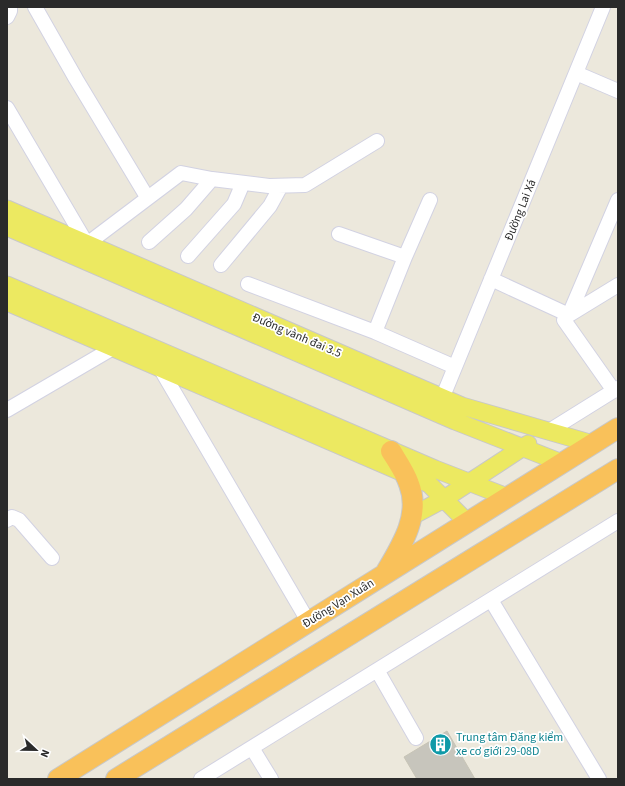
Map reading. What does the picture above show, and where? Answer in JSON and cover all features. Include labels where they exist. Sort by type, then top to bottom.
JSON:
[{"type":"highway","name":"Đường Vạn Xuân","points":[[58,779],[618,428]]},
{"type":"highway","points":[[384,574],[408,531],[412,516],[413,499],[409,483],[391,451]]},
{"type":"highway","points":[[116,779],[618,469]]},
{"type":"main road","name":"Đường vành đai 3.5","points":[[7,209],[439,405],[522,448],[562,463]]},
{"type":"main road","name":"Đường vành đai 3.5","points":[[7,227],[439,405],[462,406],[593,444]]},
{"type":"main road","points":[[7,285],[391,451],[507,498]]},
{"type":"main road","points":[[7,302],[428,484],[467,522]]},
{"type":"main road","points":[[412,516],[444,499],[549,431]]},
{"type":"street","points":[[7,17],[10,7]]},
{"type":"street","points":[[36,7],[76,79],[147,197]]},
{"type":"street","name":"Đường Lai Xá","points":[[439,405],[603,7]]},
{"type":"street","points":[[576,73],[618,91]]},
{"type":"street","points":[[7,108],[87,244],[147,197],[181,173],[212,179],[269,186],[305,185],[377,141]]},
{"type":"street","points":[[149,242],[186,209],[212,179]]},
{"type":"street","points":[[188,256],[234,204],[243,183]]},
{"type":"street","points":[[221,265],[270,206],[281,186]]},
{"type":"street","points":[[375,332],[430,200]]},
{"type":"street","points":[[569,315],[618,200]]},
{"type":"street","points":[[338,234],[405,257]]},
{"type":"street","points":[[492,279],[569,315]]},
{"type":"street","points":[[248,284],[375,332],[454,367]]},
{"type":"street","points":[[549,431],[616,390],[564,320],[569,315],[618,286]]},
{"type":"street","points":[[7,410],[113,348]]},
{"type":"street","points":[[160,368],[308,621]]},
{"type":"street","points":[[7,520],[12,517],[19,520],[52,558]]},
{"type":"street","points":[[201,779],[618,521]]},
{"type":"street","points":[[491,600],[598,779]]},
{"type":"street","points":[[377,670],[416,738]]},
{"type":"street","points":[[252,748],[271,779]]},
{"type":"building","name":"Trung tâm Đăng kiểm xe cơ giới 29-08D","points":[[447,731],[475,779],[417,779],[404,757]]},
{"type":"place","name":"Trung tâm Đăng kiểm xe cơ giới 29-08D","points":[[440,744]]}]
